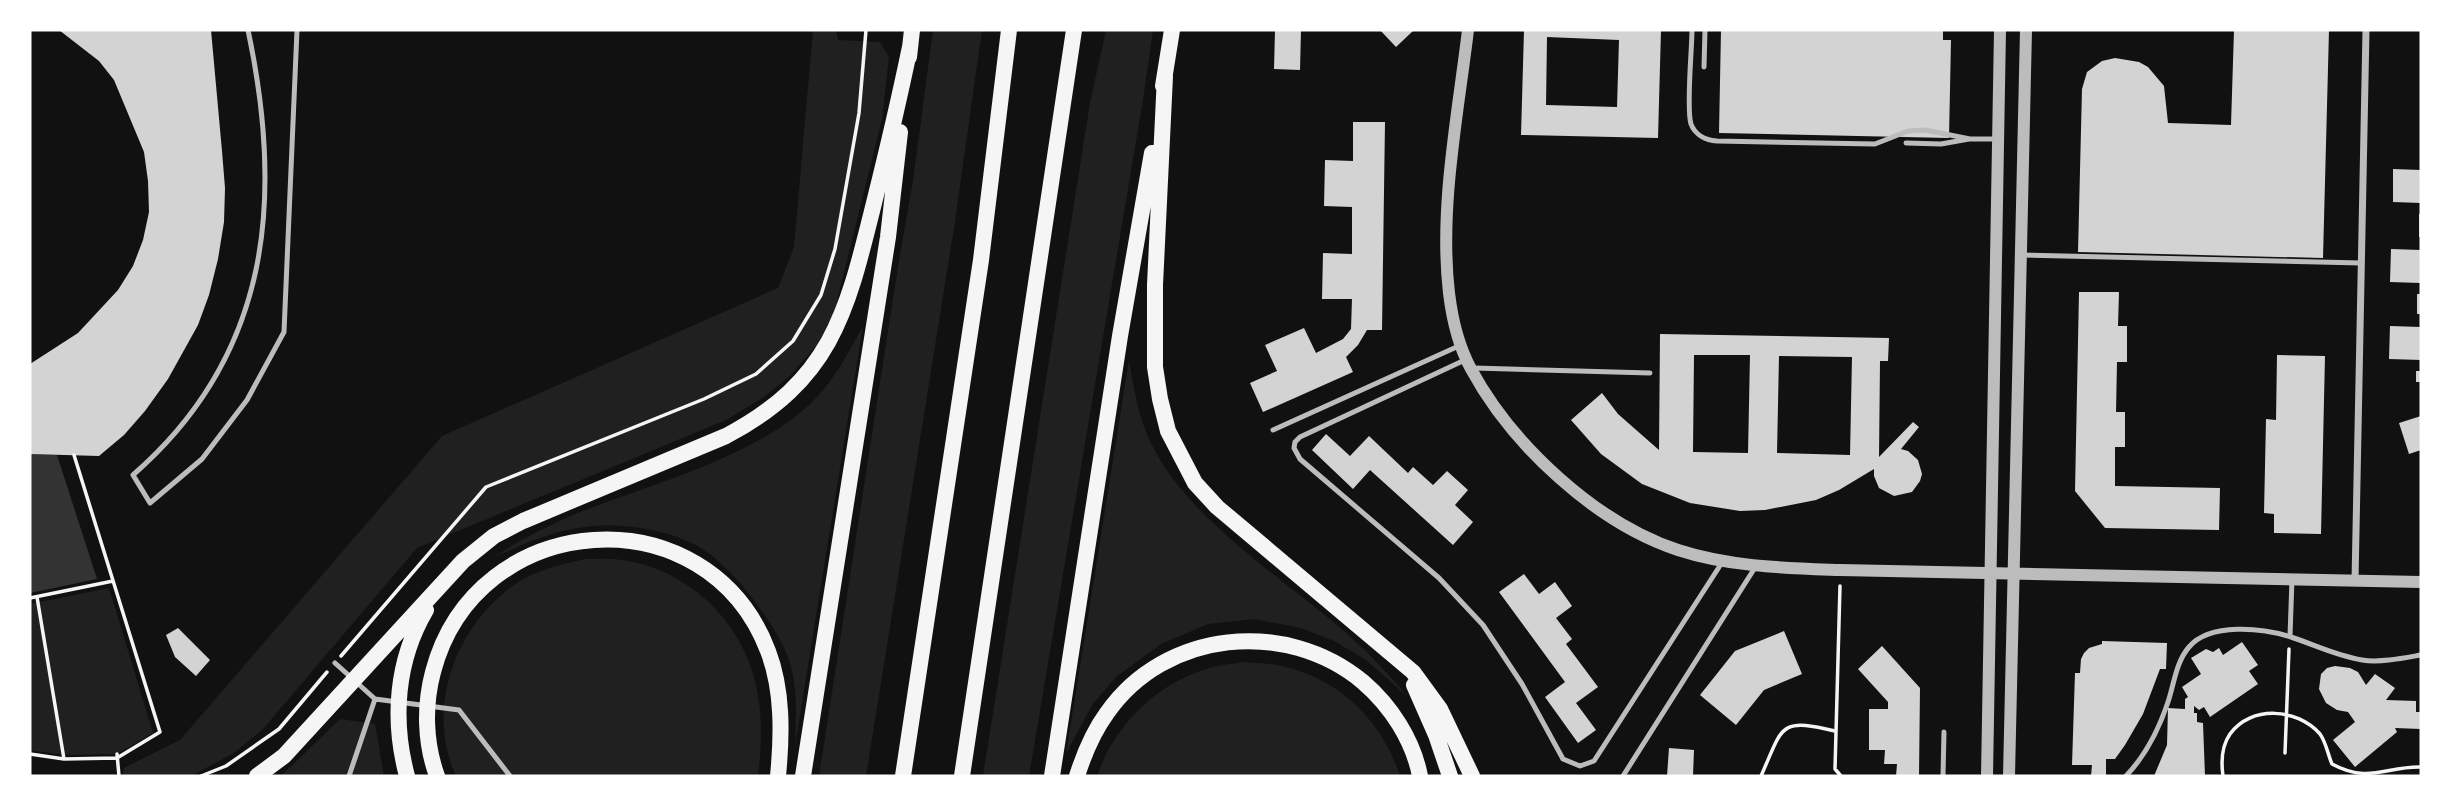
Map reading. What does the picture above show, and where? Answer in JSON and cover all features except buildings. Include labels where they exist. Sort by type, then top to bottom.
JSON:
[{"type":"main road","points":[[803,776],[888,237],[912,30]]},
{"type":"main road","points":[[903,776],[981,260],[1009,30]]},
{"type":"main road","points":[[962,771],[1074,30]]},
{"type":"main road","points":[[1052,776],[1118,350],[1172,30]]},
{"type":"main road","points":[[257,776],[284,756],[463,561],[494,536],[523,521],[726,436],[755,421],[780,402],[799,382],[823,351],[850,294],[890,139],[910,47]]},
{"type":"main road","points":[[1165,76],[1154,328],[1160,399],[1168,431],[1195,483],[1217,507],[1396,656],[1428,690],[1469,769]]},
{"type":"main road","points":[[437,776],[429,745],[427,718],[429,688],[437,656],[446,636],[469,601],[492,578],[526,556],[554,546],[588,539],[616,539],[649,544],[681,556],[711,575],[734,597],[753,621],[768,650],[777,680],[780,717],[778,776]]},
{"type":"main road","points":[[407,776],[400,750],[397,712],[401,675],[408,649],[438,590]]},
{"type":"main road","points":[[1077,776],[1092,738],[1107,712],[1127,690],[1147,673],[1176,656],[1205,646],[1236,640],[1290,644],[1323,656],[1350,671],[1373,691],[1392,713],[1408,740],[1420,776]]},
{"type":"main road","points":[[1396,656],[1425,706],[1449,772]]},
{"type":"street","points":[[1468,30],[1452,161],[1446,260],[1450,296],[1461,345],[1490,400],[1529,447],[1567,485],[1598,510],[1641,535],[1678,550],[1756,566],[2421,582]]},
{"type":"street","points":[[1987,776],[2000,30]]},
{"type":"street","points":[[2009,776],[2026,30]]},
{"type":"street","points":[[2355,581],[2366,30]]},
{"type":"lane","points":[[248,30],[261,99],[265,172],[264,218],[256,276],[236,336],[199,402],[174,436],[133,475],[150,503],[202,459],[247,400],[284,332],[297,30]]},
{"type":"lane","points":[[1692,30],[1690,116],[1695,130],[1703,138],[1717,141],[1866,144],[1883,142],[1908,131],[1925,130],[1970,139]]},
{"type":"lane","points":[[1704,67],[1705,30]]},
{"type":"lane","points":[[1906,142],[1941,144],[1970,139],[1998,139]]},
{"type":"lane","points":[[2021,255],[2361,263]]},
{"type":"lane","points":[[1273,430],[1461,345]]},
{"type":"lane","points":[[1650,373],[1469,363],[1300,438],[1294,448],[1300,459],[1439,578],[1483,625],[1522,684],[1563,759],[1580,766],[1594,761],[1723,561]]},
{"type":"lane","points":[[1623,776],[1756,566]]},
{"type":"lane","points":[[2290,636],[2292,579]]},
{"type":"lane","points":[[2126,776],[2145,752],[2157,730],[2180,662],[2195,640],[2219,631],[2270,632],[2290,636],[2331,653],[2365,661],[2421,655]]},
{"type":"lane","points":[[335,663],[375,699],[459,710],[510,776]]},
{"type":"lane","points":[[349,776],[375,699]]},
{"type":"lane","points":[[1943,776],[1944,732]]},
{"type":"path","points":[[201,776],[226,766],[279,729],[486,487],[704,399],[756,374],[793,341],[821,295],[835,249],[859,113],[866,30]]},
{"type":"path","points":[[30,754],[64,759],[117,756],[160,732],[74,455]]},
{"type":"path","points":[[1840,570],[1835,769],[1841,776]]},
{"type":"path","points":[[30,598],[113,581]]},
{"type":"path","points":[[37,597],[64,759]]},
{"type":"path","points":[[2285,753],[2290,636]]},
{"type":"path","points":[[2222,776],[2221,757],[2228,736],[2239,724],[2261,714],[2286,713],[2309,725],[2322,736],[2332,764],[2348,773],[2373,774],[2421,767]]},
{"type":"path","points":[[1761,776],[1779,735],[1790,725],[1804,723],[1835,731]]},
{"type":"path","points":[[117,756],[119,776]]},
{"type":"shaded area","points":[[813,30],[836,30],[838,40],[880,42],[889,57],[882,119],[834,313],[816,346],[791,375],[764,397],[726,420],[417,548],[263,729],[234,753],[191,776],[123,776],[124,768],[180,740],[442,436],[778,288],[794,247]]},
{"type":"shaded area","points":[[933,30],[982,30],[954,228],[866,776],[819,776],[913,181]]},
{"type":"shaded area","points":[[1106,30],[1153,30],[1143,100],[1029,776],[983,776],[1090,103]]},
{"type":"shaded area","points":[[863,326],[795,746],[795,687],[785,650],[747,591],[707,552],[662,532],[627,526],[593,526],[556,533],[492,558],[559,521],[706,465],[767,435],[817,397],[842,363]]},
{"type":"shaded area","points":[[1129,360],[1137,402],[1151,443],[1166,469],[1186,494],[1234,542],[1347,633],[1408,697],[1366,660],[1334,641],[1301,628],[1254,619],[1208,624],[1161,644],[1116,677],[1092,705],[1066,754]]},
{"type":"shaded area","points":[[30,454],[57,455],[97,579],[30,593]]},
{"type":"shaded area","points":[[585,559],[622,560],[666,573],[686,584],[720,614],[745,653],[759,699],[761,725],[758,776],[456,776],[447,750],[445,697],[451,671],[462,646],[493,602],[514,585],[539,572]]},
{"type":"shaded area","points":[[109,588],[153,733],[117,754],[65,755],[30,750],[30,604]]},
{"type":"shaded area","points":[[1244,662],[1277,665],[1303,672],[1340,692],[1370,720],[1382,737],[1400,776],[1097,776],[1114,740],[1139,710],[1154,697],[1187,676]]},
{"type":"shaded area","points":[[340,719],[375,724],[384,776],[281,776]]}]
